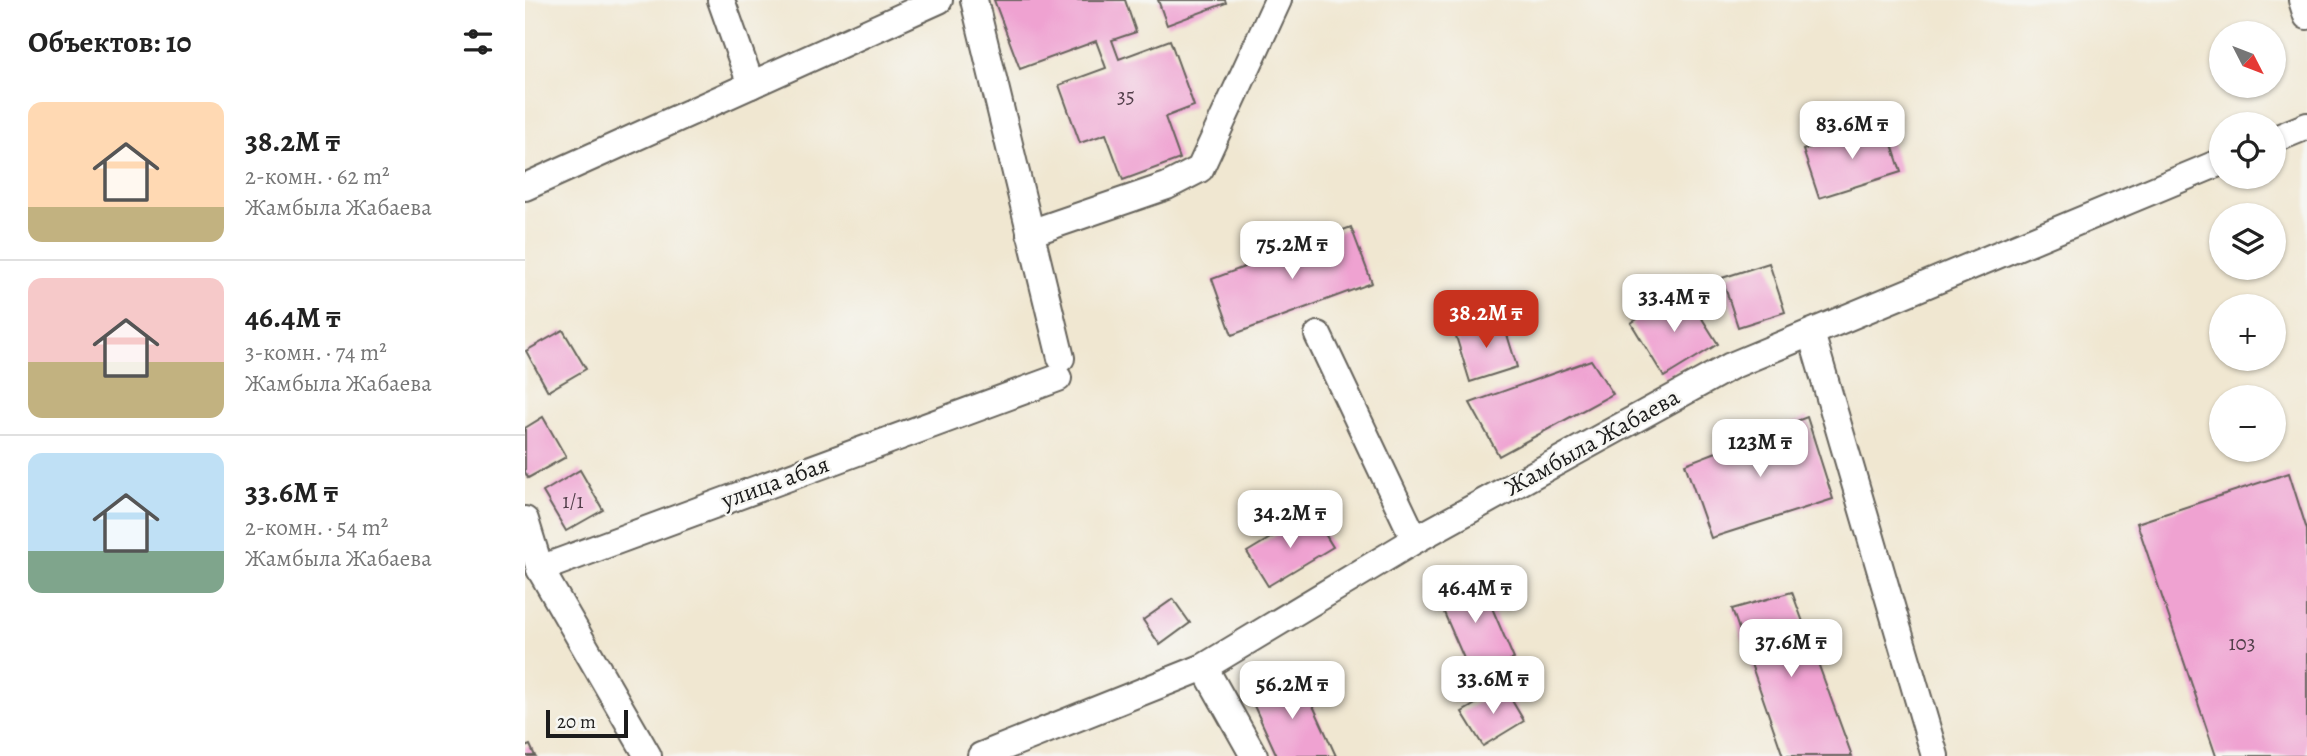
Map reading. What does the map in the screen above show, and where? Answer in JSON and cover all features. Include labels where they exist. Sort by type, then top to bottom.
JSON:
[{"type":"street","points":[[721,0],[751,85]]},
{"type":"street","points":[[525,187],[939,0]]},
{"type":"street","points":[[974,0],[1030,233],[1167,186],[1200,169],[1278,0]]},
{"type":"street","points":[[2302,0],[2307,16]]},
{"type":"street","points":[[2286,135],[2307,126]]},
{"type":"street","name":"Жамбыла Жабаева","points":[[981,756],[1204,667],[1415,540],[1731,366],[2209,167]]},
{"type":"street","name":"улица абая","points":[[540,569],[1059,368],[1030,233]]},
{"type":"street","points":[[1811,332],[1935,756]]},
{"type":"street","points":[[1318,335],[1415,540]]},
{"type":"street","points":[[525,520],[540,569],[648,756]]},
{"type":"street","points":[[1204,667],[1254,756]]},
{"type":"building","points":[[994,0],[1125,0],[1136,32],[1112,40],[1119,59],[1170,40],[1194,106],[1165,117],[1180,159],[1123,180],[1106,134],[1080,143],[1059,85],[1106,68],[1096,41],[1020,69]]},
{"type":"building","points":[[1158,0],[1225,0],[1226,3],[1167,25]]},
{"type":"building","points":[[1885,123],[1901,172],[1819,198],[1803,150]]},
{"type":"building","points":[[1351,227],[1372,283],[1232,335],[1212,279]]},
{"type":"building","points":[[1769,263],[1785,312],[1738,327],[1722,278]]},
{"type":"building","points":[[1684,290],[1718,344],[1664,377],[1631,323]]},
{"type":"building","points":[[1502,318],[1517,367],[1470,382],[1455,333]]},
{"type":"building","points":[[563,330],[586,369],[548,391],[526,351]]},
{"type":"building","points":[[1591,360],[1613,394],[1499,456],[1470,403]]},
{"type":"building","points":[[543,417],[566,457],[528,478],[525,472],[525,428]]},
{"type":"building","points":[[1807,417],[1833,499],[1711,538],[1685,464]]},
{"type":"building","points":[[580,470],[603,510],[566,531],[543,492]]},
{"type":"building","points":[[2289,473],[2307,530],[2307,756],[2216,756],[2137,523]]},
{"type":"building","points":[[1312,513],[1333,547],[1268,586],[1247,552]]},
{"type":"building","points":[[1477,573],[1514,659],[1472,677],[1435,592]]},
{"type":"building","points":[[1792,592],[1852,756],[1783,756],[1732,609]]},
{"type":"building","points":[[1173,599],[1190,623],[1160,645],[1143,620]]},
{"type":"building","points":[[1299,675],[1336,756],[1277,756],[1250,697]]},
{"type":"building","points":[[1504,687],[1524,721],[1483,746],[1462,712]]},
{"type":"building","points":[[530,745],[535,756],[525,756],[525,747]]}]
